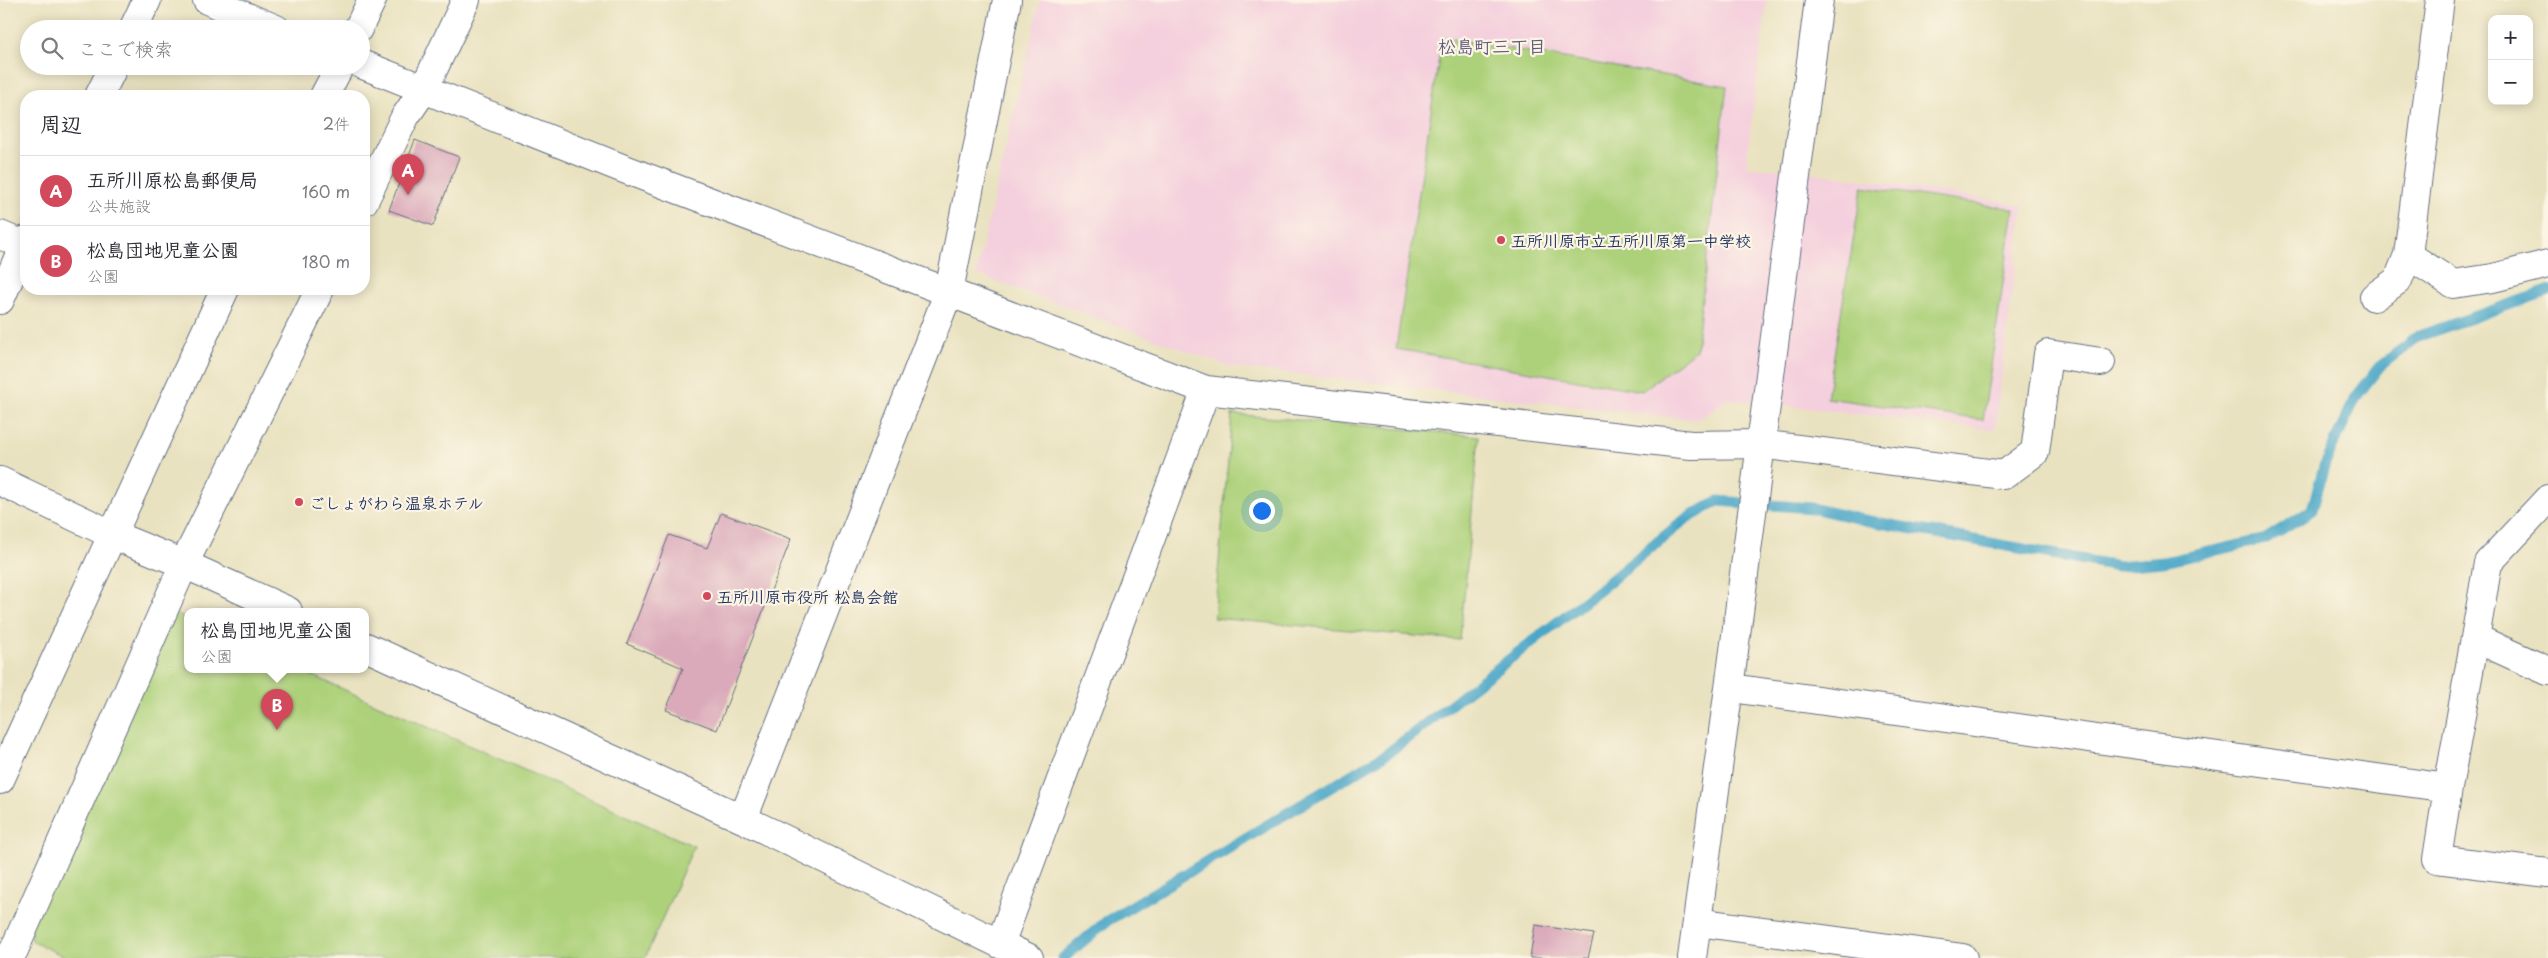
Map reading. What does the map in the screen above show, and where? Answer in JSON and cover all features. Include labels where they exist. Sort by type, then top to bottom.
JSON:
[{"type":"street","points":[[137,20],[147,0]]},
{"type":"street","points":[[207,0],[255,20]]},
{"type":"street","points":[[362,20],[372,0]]},
{"type":"street","points":[[370,189],[406,117],[424,89],[466,0]]},
{"type":"street","points":[[743,819],[949,291],[1007,0]]},
{"type":"street","points":[[1692,958],[1730,688],[1758,456],[1819,0]]},
{"type":"street","points":[[2374,297],[2398,280],[2408,255],[2440,0]]},
{"type":"street","points":[[370,68],[619,167],[1206,390],[1691,445],[1758,456],[2004,475],[2035,452],[2048,354],[2101,362]]},
{"type":"street","points":[[102,90],[110,75]]},
{"type":"street","points":[[327,90],[335,75]]},
{"type":"street","points":[[0,300],[17,240]]},
{"type":"street","points":[[2408,255],[2453,284],[2493,278],[2548,264]]},
{"type":"street","points":[[0,780],[222,295]]},
{"type":"street","points":[[14,952],[184,564],[317,295]]},
{"type":"street","points":[[369,648],[743,819],[1016,952],[1206,390]]},
{"type":"street","points":[[0,481],[112,535],[184,564],[281,608]]},
{"type":"street","points":[[2548,499],[2488,563],[2437,858],[2548,872]]},
{"type":"street","points":[[2475,638],[2548,671]]},
{"type":"street","points":[[1730,688],[2448,788]]},
{"type":"street","points":[[1697,922],[1963,958]]},
{"type":"shaded area","name":"五所川原市立五所川原第一中学校","points":[[1040,0],[1767,0],[1746,166],[1853,178],[2023,205],[1995,430],[1727,399],[1698,420],[1231,367],[976,274]]},
{"type":"green space","points":[[1442,37],[1727,86],[1696,350],[1642,391],[1396,349]]},
{"type":"green space","points":[[1862,187],[2014,209],[1983,420],[1827,398]]},
{"type":"green space","points":[[1232,414],[1479,436],[1460,640],[1214,618]]},
{"type":"green space","points":[[174,613],[184,618],[184,673],[307,673],[694,846],[645,958],[68,958],[33,942],[28,928]]},
{"type":"building","points":[[415,140],[459,157],[433,226],[389,210]]},
{"type":"building","name":"五所川原市役所 松島会館","points":[[721,513],[791,539],[717,730],[666,710],[683,668],[627,644],[669,535],[707,548]]},
{"type":"building","points":[[1535,925],[1594,934],[1588,958],[1530,958]]},
{"type":"waterway","points":[[1063,958],[1107,921],[1388,753],[1599,590],[1683,521],[1718,501],[1812,508],[1864,520],[2118,566],[2164,562],[2266,539],[2312,510],[2325,463],[2356,397],[2380,366],[2419,336],[2548,291]]},
{"type":"place","name":"五所川原松島郵便局","points":[[408,195]]},
{"type":"place","name":"五所川原市立五所川原第一中学校","points":[[1501,240]]},
{"type":"place","name":"ごしょがわら温泉ホテル","points":[[299,502]]},
{"type":"place","name":"五所川原市役所 松島会館","points":[[707,596]]},
{"type":"place","name":"松島団地児童公園","points":[[277,730]]},
{"type":"district","name":"松島町三丁目","points":[[1492,45]]}]
